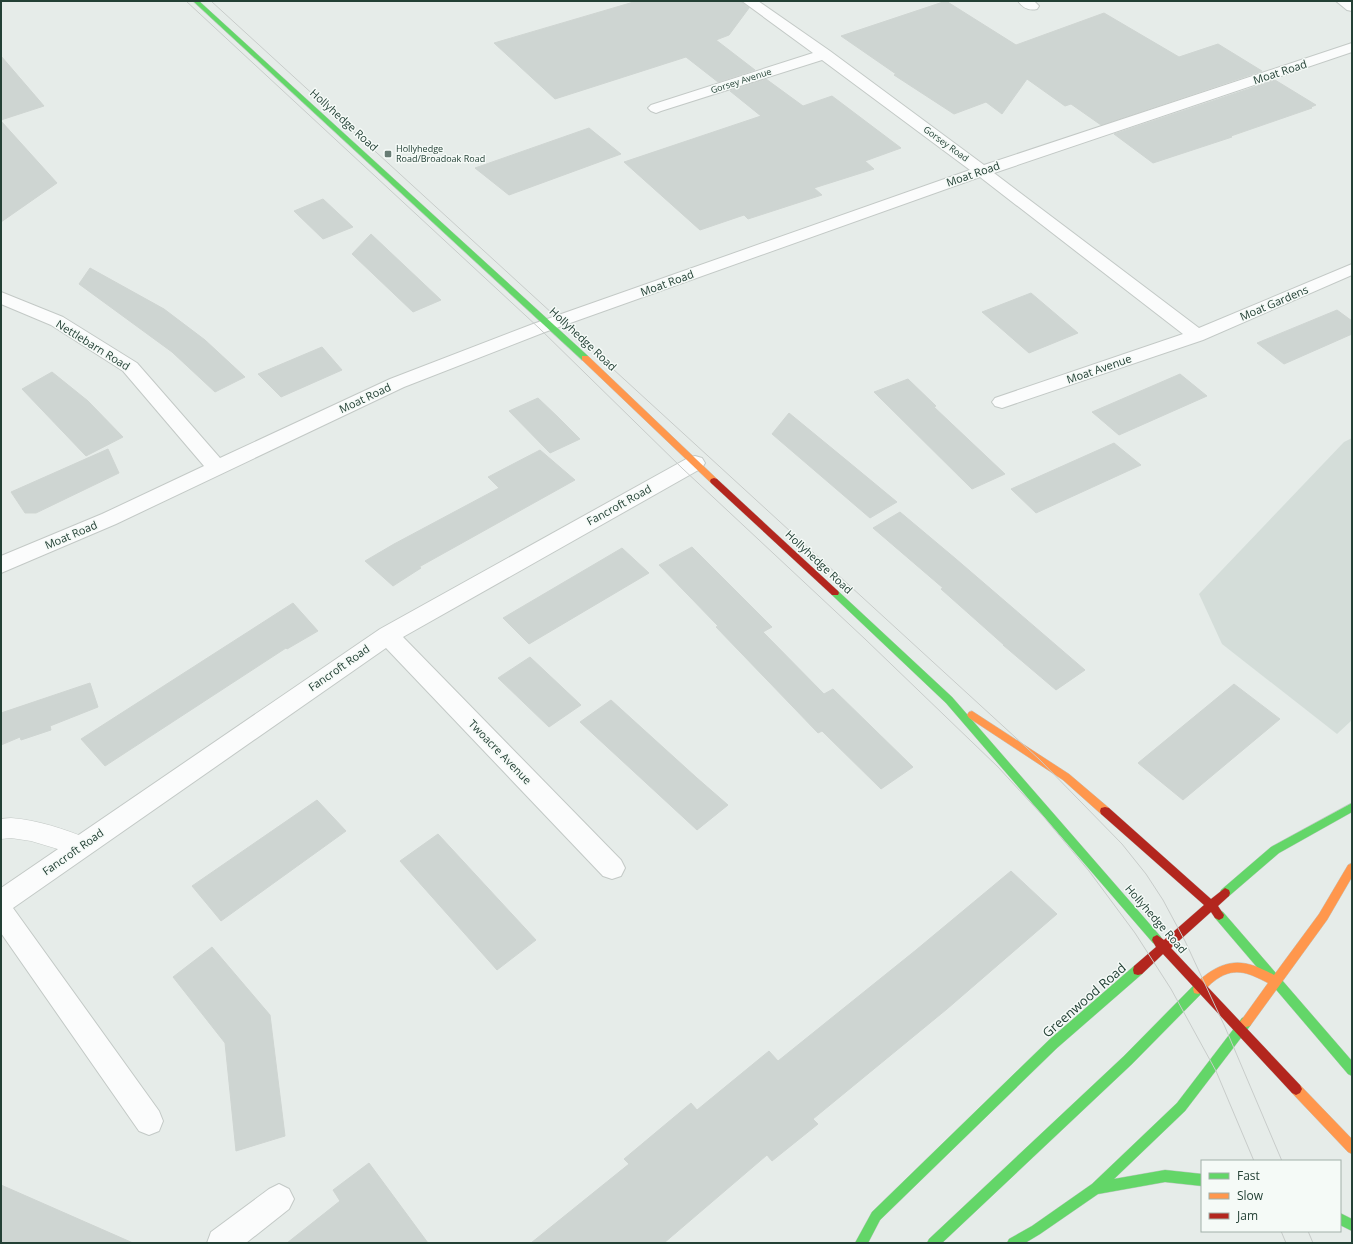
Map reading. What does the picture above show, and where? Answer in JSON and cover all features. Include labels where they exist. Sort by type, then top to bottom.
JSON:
[{"type":"street","name":"Hollyhedge Road","points":[[196,1],[550,324],[949,700],[1164,948],[1352,1148]]},
{"type":"street","name":"Gorsey Road","points":[[749,1],[825,54],[983,171],[1197,336]]},
{"type":"street","points":[[1343,1],[1352,7]]},
{"type":"street","name":"Moat Road","points":[[1,565],[109,519],[397,383],[550,324],[983,171],[1352,46]]},
{"type":"street","name":"Gorsey Avenue","points":[[656,108],[825,54]]},
{"type":"street","name":"Moat Gardens","points":[[1197,336],[1352,269]]},
{"type":"street","name":"Nettlebarn Road","points":[[1,297],[57,321],[130,367],[217,468]]},
{"type":"street","name":"Moat Avenue","points":[[1002,402],[1197,336]]},
{"type":"street","name":"Fancroft Road","points":[[1,902],[388,635],[695,462]]},
{"type":"street","name":"Twoacre Avenue","points":[[388,635],[612,868]]},
{"type":"street","name":"Hollyhedge Road","points":[[949,700],[1066,777],[1212,906],[1352,1070]]},
{"type":"street","name":"Greenwood Road","points":[[861,1243],[876,1216],[1053,1044],[1275,850],[1352,807]]},
{"type":"street","points":[[1013,1243],[1036,1230],[1096,1188],[1181,1106],[1323,917],[1352,868]]},
{"type":"street","points":[[1,912],[149,1121]]},
{"type":"street","points":[[934,1243],[1128,1060],[1201,986],[1222,970],[1233,968],[1246,968],[1276,981]]},
{"type":"street","points":[[1096,1188],[1165,1176],[1201,1180]]},
{"type":"street","points":[[222,1243],[279,1199]]},
{"type":"street","points":[[1341,1219],[1352,1225]]},
{"type":"lane","points":[[1,829],[9,828],[49,834],[81,846]]},
{"type":"shaded area","points":[[1352,438],[1352,720],[1337,734],[1222,644],[1199,594],[1344,442]]},
{"type":"building","points":[[637,1],[741,1],[749,8],[729,35],[716,40],[755,70],[718,82],[686,57],[555,99],[494,43]]},
{"type":"building","points":[[946,1],[1016,45],[1104,13],[1179,57],[1218,44],[1262,71],[1101,125],[1071,104],[1065,106],[1027,79],[1002,114],[986,102],[954,114],[894,75],[896,74],[841,36]]},
{"type":"building","points":[[1,56],[44,106],[1,120]]},
{"type":"building","points":[[766,79],[803,106],[832,96],[901,148],[865,161],[874,169],[814,188],[822,195],[748,219],[744,215],[700,230],[624,162],[761,116],[730,91]]},
{"type":"building","points":[[1275,80],[1316,105],[1311,107],[1312,108],[1231,136],[1232,137],[1153,163],[1114,134]]},
{"type":"building","points":[[1,121],[57,183],[1,222]]},
{"type":"building","points":[[589,128],[621,154],[509,195],[475,168]]},
{"type":"building","points":[[323,199],[353,227],[323,239],[294,211]]},
{"type":"building","points":[[371,234],[441,300],[413,312],[352,254]]},
{"type":"building","points":[[90,268],[164,309],[205,340],[245,377],[215,392],[172,352],[79,284]]},
{"type":"building","points":[[1031,293],[1078,333],[1029,353],[982,312]]},
{"type":"building","points":[[1337,310],[1352,321],[1352,334],[1284,364],[1257,343]]},
{"type":"building","points":[[322,347],[342,370],[281,397],[258,374]]},
{"type":"building","points":[[52,372],[88,401],[123,437],[86,456],[22,389]]},
{"type":"building","points":[[1180,374],[1207,396],[1119,435],[1092,412]]},
{"type":"building","points":[[908,379],[936,406],[934,407],[1005,474],[972,489],[874,392]]},
{"type":"building","points":[[538,398],[580,439],[550,453],[509,411]]},
{"type":"building","points":[[789,413],[897,502],[870,518],[772,434]]},
{"type":"building","points":[[1114,443],[1141,465],[1036,513],[1011,489]]},
{"type":"building","points":[[108,449],[119,473],[36,513],[25,513],[11,492]]},
{"type":"building","points":[[540,450],[575,480],[419,567],[421,568],[393,586],[365,561],[499,488],[488,477]]},
{"type":"building","points":[[900,512],[1085,670],[1056,690],[1003,645],[941,589],[943,588],[873,528]]},
{"type":"building","points":[[692,547],[772,627],[763,632],[824,694],[833,689],[913,767],[881,789],[822,731],[818,733],[716,627],[718,626],[659,565]]},
{"type":"building","points":[[622,548],[649,573],[529,644],[503,618]]},
{"type":"building","points":[[293,603],[318,631],[287,649],[286,648],[105,766],[81,739]]},
{"type":"building","points":[[530,657],[581,705],[549,727],[498,678]]},
{"type":"building","points":[[90,683],[98,707],[50,726],[51,730],[21,740],[20,737],[1,745],[1,713]]},
{"type":"building","points":[[1234,684],[1280,719],[1183,800],[1138,763]]},
{"type":"building","points":[[611,700],[728,805],[697,830],[580,722]]},
{"type":"building","points":[[317,800],[346,831],[221,921],[192,886]]},
{"type":"building","points":[[438,834],[536,940],[497,970],[400,861]]},
{"type":"building","points":[[1011,871],[1057,914],[947,1009],[813,1119],[818,1124],[772,1161],[767,1155],[664,1243],[531,1243],[629,1164],[624,1159],[691,1103],[697,1110],[769,1051],[778,1061]]},
{"type":"building","points":[[212,947],[270,1015],[285,1136],[236,1151],[225,1043],[173,977]]},
{"type":"building","points":[[369,1163],[428,1243],[287,1243],[340,1201],[333,1190]]},
{"type":"building","points":[[1,1185],[133,1243],[1,1243]]},
{"type":"tram line","points":[[186,1],[539,328],[683,469],[865,639],[998,767],[1043,816],[1089,871],[1135,933],[1171,989],[1216,1071],[1254,1160]]},
{"type":"tram line","points":[[211,1],[1039,759],[1122,844],[1146,874],[1163,900],[1185,941],[1225,1027],[1282,1160]]},
{"type":"tram line","points":[[1281,1232],[1286,1243]]},
{"type":"tram line","points":[[1308,1232],[1313,1243]]},
{"type":"traffic: fast","points":[[196,1],[585,358]]},
{"type":"traffic: fast","points":[[835,593],[949,700],[1157,940]]},
{"type":"traffic: fast","points":[[1225,893],[1275,850],[1352,807]]},
{"type":"traffic: fast","points":[[1219,915],[1352,1070]]},
{"type":"traffic: fast","points":[[861,1243],[876,1216],[1053,1044],[1138,970]]},
{"type":"traffic: fast","points":[[933,1243],[1128,1060],[1198,989]]},
{"type":"traffic: fast","points":[[1013,1243],[1036,1230],[1096,1188],[1181,1107],[1246,1022]]},
{"type":"traffic: fast","points":[[1096,1188],[1165,1176],[1201,1180]]},
{"type":"traffic: fast","points":[[1341,1220],[1352,1225]]},
{"type":"traffic: slow","points":[[585,358],[714,481]]},
{"type":"traffic: slow","points":[[972,715],[1066,777],[1105,811]]},
{"type":"traffic: slow","points":[[1246,1022],[1323,917],[1352,868]]},
{"type":"traffic: slow","points":[[1198,989],[1214,975],[1233,967],[1250,969],[1273,980]]},
{"type":"traffic: slow","points":[[1296,1089],[1352,1148]]},
{"type":"traffic: jam","points":[[714,481],[835,593]]},
{"type":"traffic: jam","points":[[1105,811],[1212,906],[1219,915]]},
{"type":"traffic: jam","points":[[1138,970],[1225,893]]},
{"type":"traffic: jam","points":[[1157,940],[1296,1089]]},
{"type":"place","name":"Hollyhedge Road/Broadoak Road","points":[[388,154]]}]
